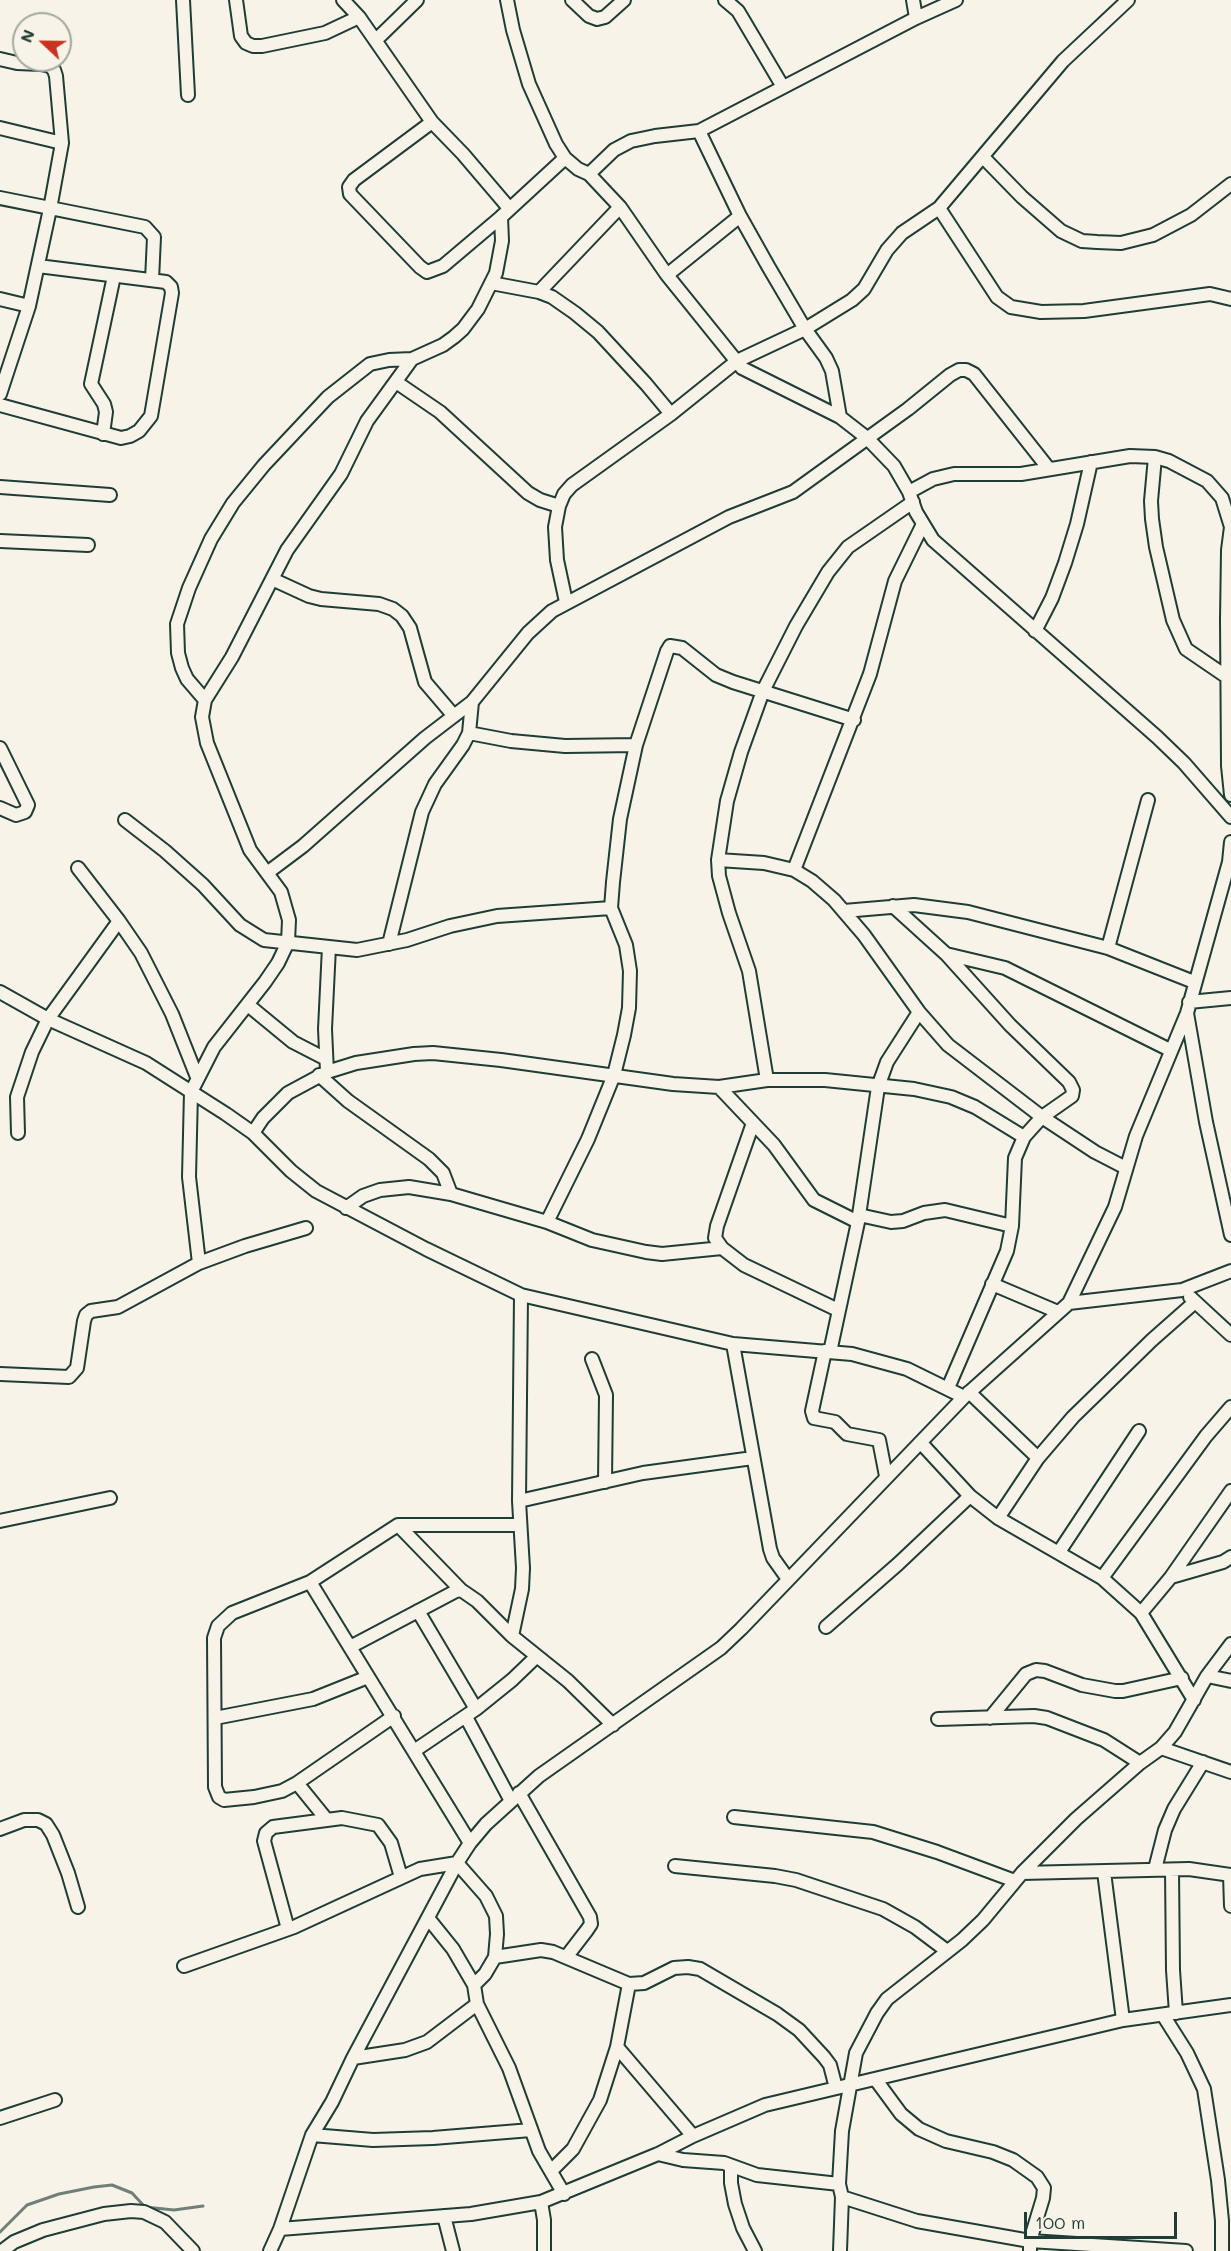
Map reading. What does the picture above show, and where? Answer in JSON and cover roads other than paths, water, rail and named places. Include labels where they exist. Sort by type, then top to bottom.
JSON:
[{"type":"street","points":[[183,0],[188,95]]},
{"type":"street","points":[[236,0],[240,36],[246,43],[253,46],[325,33],[359,17]]},
{"type":"street","points":[[205,700],[187,679],[182,668],[178,653],[177,624],[185,598],[211,539],[233,502],[328,397],[370,364],[412,359],[443,345],[463,330],[478,309],[496,273],[505,212],[464,154],[432,122],[376,40],[344,0]]},
{"type":"street","points":[[376,40],[417,0]]},
{"type":"street","points":[[507,0],[529,84],[545,123],[565,158],[578,169],[590,174],[620,207],[668,275],[746,372],[775,383],[840,417],[867,438],[894,466],[933,540],[1156,737],[1191,771],[1231,817]]},
{"type":"street","points":[[572,0],[589,16],[597,19],[605,17],[624,0]]},
{"type":"street","points":[[725,0],[738,11],[783,87]]},
{"type":"street","points":[[913,0],[916,18]]},
{"type":"street","points":[[590,174],[614,150],[631,141],[663,134],[699,131],[916,18],[956,0]]},
{"type":"street","points":[[566,602],[557,560],[555,527],[559,506],[564,494],[572,485],[671,414],[737,361],[805,329],[852,300],[864,289],[887,250],[902,233],[939,208],[1112,6],[1128,0]]},
{"type":"street","points":[[0,59],[17,63],[41,63],[54,70],[62,143],[38,266],[28,306],[4,372],[0,394]]},
{"type":"street","points":[[432,122],[354,180],[349,187],[350,194],[427,272],[443,266],[565,158]]},
{"type":"street","points":[[0,128],[62,143]]},
{"type":"street","points":[[699,131],[740,216],[805,329],[826,358],[832,371],[840,417]]},
{"type":"street","points":[[983,157],[1022,197],[1061,231],[1082,241],[1096,243],[1121,243],[1153,235],[1191,215],[1231,184]]},
{"type":"street","points":[[0,198],[145,227],[154,237],[152,280]]},
{"type":"street","points":[[539,292],[620,207]]},
{"type":"street","points":[[939,208],[997,297],[1011,307],[1041,312],[1084,312],[1210,294],[1231,300]]},
{"type":"street","points":[[668,275],[740,216]]},
{"type":"street","points":[[0,405],[121,438],[139,431],[151,416],[171,287],[166,282],[38,266]]},
{"type":"street","points":[[103,434],[105,404],[91,384],[114,276]]},
{"type":"street","points":[[491,283],[539,292],[560,302],[598,332],[671,414]]},
{"type":"street","points":[[0,299],[28,306]]},
{"type":"street","points":[[200,1263],[189,1177],[190,1092],[219,1039],[248,1005],[278,963],[288,942],[289,921],[285,901],[250,850],[207,743],[202,717],[205,700],[232,657],[287,550],[341,474],[367,421],[412,359]]},
{"type":"street","points":[[267,873],[303,846],[424,738],[472,702],[528,633],[552,611],[729,517],[794,492],[959,370],[975,374],[1049,469]]},
{"type":"street","points":[[396,382],[440,412],[528,493],[540,500],[559,506]]},
{"type":"street","points":[[767,1080],[749,971],[719,876],[718,860],[728,801],[741,752],[764,691],[796,626],[828,572],[848,547],[933,479],[954,474],[1021,474],[1120,457],[1155,457],[1179,465],[1207,481],[1222,498],[1231,527],[1228,550],[1231,795]]},
{"type":"street","points":[[1155,457],[1151,501],[1152,519],[1173,620],[1186,649],[1229,677]]},
{"type":"street","points":[[1035,631],[1052,598],[1068,554],[1091,462]]},
{"type":"street","points":[[0,487],[110,495]]},
{"type":"street","points":[[794,870],[854,720],[870,674],[896,581],[923,524]]},
{"type":"street","points":[[0,542],[88,545]]},
{"type":"street","points":[[272,579],[321,599],[379,604],[393,609],[402,616],[410,628],[425,682],[454,716]]},
{"type":"street","points":[[547,1222],[588,1138],[614,1075],[629,1008],[630,971],[626,945],[611,908],[620,819],[636,745],[670,646],[691,654],[723,678],[854,720]]},
{"type":"street","points":[[389,944],[412,844],[422,812],[435,784],[469,733],[472,702]]},
{"type":"street","points":[[469,733],[511,741],[565,746],[636,745]]},
{"type":"street","points":[[0,748],[28,805],[25,812],[16,815],[0,807]]},
{"type":"street","points":[[1108,948],[1148,800]]},
{"type":"street","points":[[125,820],[172,857],[209,891],[240,925],[264,940],[357,950],[420,937],[450,926],[496,916],[611,908]]},
{"type":"street","points":[[270,2251],[280,2229],[312,2135],[332,2102],[457,1863],[486,1824],[539,1776],[721,1648],[966,1394],[1069,1304],[1115,1207],[1136,1136],[1188,1008],[1229,871],[1231,842]]},
{"type":"street","points":[[718,860],[764,863],[794,870],[822,889],[864,935],[939,1037],[954,1051],[1042,1117],[1095,1152],[1126,1168]]},
{"type":"street","points":[[78,868],[141,953],[197,1077]]},
{"type":"street","points":[[844,911],[914,905],[968,912],[1108,948],[1194,982]]},
{"type":"street","points":[[893,906],[946,954],[1010,1025],[1069,1083],[1073,1090],[1072,1096],[1042,1117],[1024,1137],[1015,1158],[1012,1226],[1007,1251],[948,1388]]},
{"type":"street","points":[[18,1133],[17,1097],[32,1052],[48,1019],[119,921]]},
{"type":"street","points":[[324,1069],[328,947]]},
{"type":"street","points":[[946,954],[1005,968],[1170,1050]]},
{"type":"street","points":[[0,992],[48,1019],[146,1063],[253,1133],[302,1181],[346,1208],[521,1295],[733,1344],[852,1354],[897,1365],[966,1394],[1038,1458]]},
{"type":"street","points":[[1188,1008],[1231,998]]},
{"type":"street","points":[[248,1005],[324,1069],[348,1101],[429,1159],[443,1173],[451,1194]]},
{"type":"street","points":[[1188,1008],[1206,1122],[1231,1235]]},
{"type":"street","points":[[886,1476],[879,1440],[848,1434],[835,1422],[814,1418],[812,1411],[838,1310],[858,1218],[878,1086],[887,1062],[920,1012]]},
{"type":"street","points":[[253,1133],[278,1102],[324,1069],[433,1053],[673,1084],[719,1087],[767,1080],[825,1080],[914,1089],[951,1098],[975,1107],[1024,1137]]},
{"type":"street","points":[[719,1087],[774,1144],[814,1200],[858,1218],[903,1221],[945,1209],[1012,1226]]},
{"type":"street","points":[[753,1123],[717,1226],[715,1238],[722,1248],[744,1265],[838,1310]]},
{"type":"street","points":[[346,1208],[363,1196],[380,1190],[409,1187],[451,1194],[547,1222],[592,1240],[646,1252],[662,1254],[722,1248]]},
{"type":"street","points":[[0,1374],[69,1377],[77,1368],[86,1315],[91,1311],[118,1307],[200,1263],[306,1228]]},
{"type":"street","points":[[1069,1304],[1182,1290],[1231,1271]]},
{"type":"street","points":[[992,1284],[1058,1312]]},
{"type":"street","points":[[1182,1290],[1231,1335]]},
{"type":"street","points":[[512,1636],[522,1589],[523,1568],[519,1501],[521,1295]]},
{"type":"street","points":[[998,1518],[1038,1458],[1084,1405],[1195,1302]]},
{"type":"street","points":[[733,1344],[770,1549],[773,1558],[788,1579]]},
{"type":"street","points":[[592,1359],[606,1395],[605,1482]]},
{"type":"street","points":[[1102,1578],[1206,1436],[1231,1407]]},
{"type":"street","points":[[1059,1552],[1139,1431]]},
{"type":"street","points":[[921,1443],[970,1496],[998,1518],[1102,1578],[1141,1613],[1194,1700]]},
{"type":"street","points":[[519,1501],[643,1473],[753,1458]]},
{"type":"street","points":[[1141,1613],[1171,1576],[1231,1491]]},
{"type":"street","points":[[826,1627],[898,1564],[970,1496]]},
{"type":"street","points":[[0,1521],[110,1498]]},
{"type":"street","points":[[394,1716],[297,1783],[274,1793],[224,1800],[219,1797],[215,1787],[214,1638],[218,1626],[232,1613],[310,1582],[398,1525],[520,1525]]},
{"type":"street","points":[[398,1525],[461,1590],[477,1601],[512,1636],[568,1681],[613,1725]]},
{"type":"street","points":[[1171,1576],[1223,1562],[1231,1557]]},
{"type":"street","points":[[310,1582],[470,1843]]},
{"type":"street","points":[[350,1647],[461,1590]]},
{"type":"street","points":[[418,1611],[515,1797],[590,1917],[591,1924],[567,1956]]},
{"type":"street","points":[[840,2251],[841,2140],[856,2053],[877,2013],[887,1999],[947,1952],[983,1920],[1019,1877],[1076,1819],[1140,1762],[1161,1748],[1175,1732],[1207,1676],[1231,1644]]},
{"type":"street","points":[[414,1751],[471,1713],[512,1680],[537,1656]]},
{"type":"street","points":[[990,1718],[1026,1674],[1036,1670],[1046,1671],[1082,1685],[1114,1691],[1182,1678]]},
{"type":"street","points":[[1207,1676],[1231,1681]]},
{"type":"street","points":[[215,1718],[313,1699],[368,1677]]},
{"type":"street","points":[[938,1719],[1035,1716],[1059,1721],[1104,1740],[1140,1762]]},
{"type":"street","points":[[1161,1748],[1231,1772]]},
{"type":"street","points":[[1155,1869],[1165,1830],[1174,1809],[1203,1762]]},
{"type":"street","points":[[297,1783],[327,1820]]},
{"type":"street","points":[[734,1816],[873,1832],[1019,1877],[1155,1869],[1189,1869],[1231,1875],[1231,1906]]},
{"type":"street","points":[[288,1929],[264,1841],[266,1833],[273,1827],[342,1818],[378,1826],[391,1843],[401,1877]]},
{"type":"street","points":[[0,1829],[24,1820],[38,1820],[46,1824],[53,1835],[78,1907]]},
{"type":"street","points":[[184,1966],[288,1929],[420,1869],[457,1863]]},
{"type":"street","points":[[457,1863],[492,1905],[496,1916],[495,1957],[485,1974],[474,1985]]},
{"type":"street","points":[[675,1866],[796,1880],[883,1909],[915,1927],[947,1952]]},
{"type":"street","points":[[1172,1870],[1173,1959],[1169,2014],[1204,2089],[1218,2180],[1222,2221],[1221,2251]]},
{"type":"street","points":[[1104,1872],[1123,2020]]},
{"type":"street","points":[[428,1918],[453,1949],[474,1985],[477,2004],[509,2068],[539,2151],[564,2194]]},
{"type":"street","points":[[495,1957],[541,1950],[567,1956],[629,1984],[644,1983],[674,1968],[700,1969],[777,2014],[799,2030],[830,2066],[836,2088]]},
{"type":"street","points":[[551,2171],[573,2149],[600,2100],[617,2047],[629,1984]]},
{"type":"street","points":[[353,2058],[405,2050],[427,2042],[477,2004]]},
{"type":"street","points":[[280,2229],[444,2216],[541,2202],[658,2154],[765,2105],[1123,2020],[1231,2005]]},
{"type":"street","points":[[617,2047],[693,2136]]},
{"type":"street","points":[[876,2080],[901,2114],[919,2128],[946,2141],[993,2152],[1013,2160],[1037,2177],[1044,2188],[1043,2198],[1030,2246]]},
{"type":"street","points":[[0,2115],[55,2100]]},
{"type":"street","points":[[312,2135],[374,2140],[531,2130]]},
{"type":"street","points":[[658,2154],[683,2160],[711,2161],[757,2175],[839,2184]]},
{"type":"street","points":[[731,2166],[735,2204],[743,2228],[755,2251]]},
{"type":"street","points":[[842,2197],[917,2221],[1030,2246],[1186,2251]]},
{"type":"street","points":[[541,2202],[544,2247],[557,2251]]},
{"type":"street","points":[[2,2251],[16,2247],[43,2230],[104,2214],[132,2211],[144,2212],[165,2222],[193,2251]]},
{"type":"street","points":[[444,2216],[453,2251]]},
{"type":"waterway","points":[[0,2232],[27,2205],[59,2194],[94,2187],[112,2185],[132,2193],[145,2207],[174,2210],[203,2206]]}]
